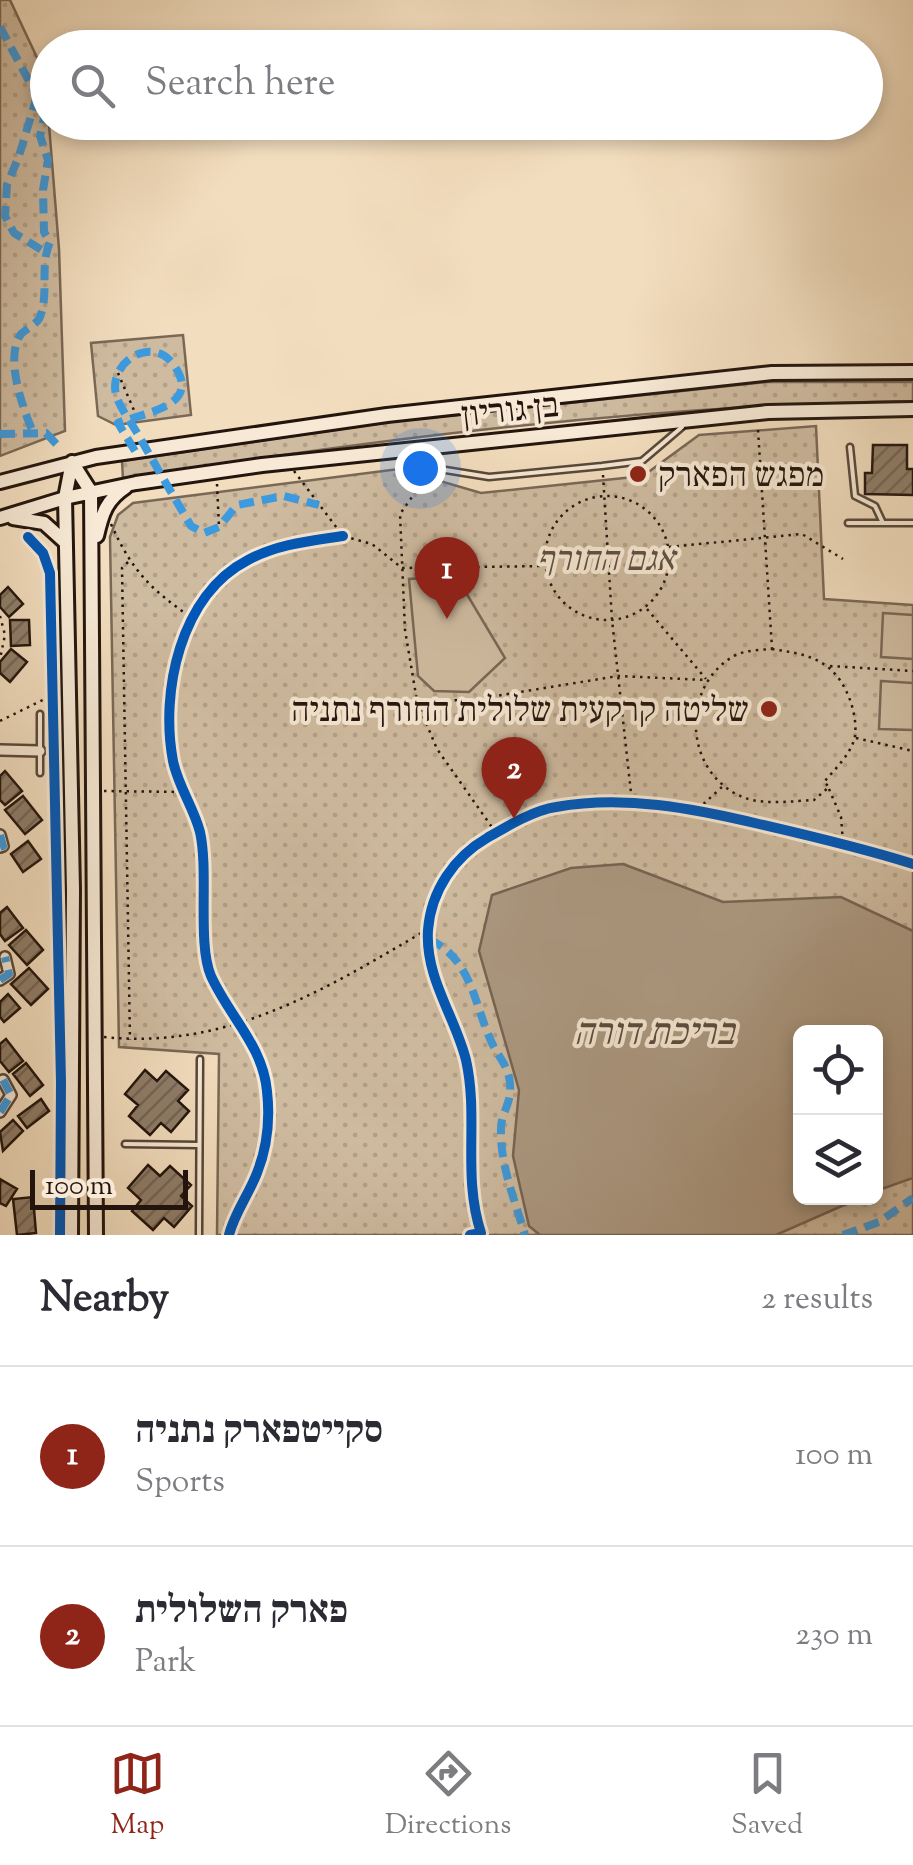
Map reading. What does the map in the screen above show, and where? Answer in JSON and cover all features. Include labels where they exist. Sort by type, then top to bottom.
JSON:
[{"type":"main road","name":"בן גוריון","points":[[0,482],[72,462],[374,416],[772,372],[913,372]]},
{"type":"main road","name":"בן גוריון","points":[[0,518],[136,482],[287,462],[768,412],[913,409]]},
{"type":"main road","points":[[72,462],[91,492],[96,1235]]},
{"type":"main road","points":[[71,1235],[73,890],[65,498],[72,462]]},
{"type":"main road","points":[[92,558],[104,509],[111,498],[136,482]]},
{"type":"main road","points":[[0,518],[44,523],[66,543]]},
{"type":"street","points":[[0,750],[40,750]]},
{"type":"street","points":[[0,835],[0,847]]},
{"type":"street","points":[[0,980],[9,974],[5,957]]},
{"type":"street","points":[[0,1112],[11,1094],[2,1080]]},
{"type":"lane","points":[[400,451],[433,468],[489,477],[602,466],[642,461],[691,420]]},
{"type":"lane","points":[[850,447],[855,496],[875,506],[882,521]]},
{"type":"lane","points":[[848,522],[913,523]]},
{"type":"lane","points":[[40,714],[40,773]]},
{"type":"lane","points":[[200,1059],[200,1235]]},
{"type":"lane","points":[[125,1144],[200,1145]]},
{"type":"path","points":[[118,372],[136,415]]},
{"type":"path","points":[[758,430],[772,649]]},
{"type":"path","points":[[287,462],[343,536]]},
{"type":"path","points":[[602,466],[612,620],[632,802]]},
{"type":"path","points":[[433,468],[400,514],[404,630],[417,701],[437,749],[496,833]]},
{"type":"path","points":[[216,471],[219,527]]},
{"type":"path","points":[[604,496],[639,504],[653,516],[668,547],[665,580],[645,607],[612,620],[574,611],[559,598],[545,566],[547,542],[555,524],[586,499],[604,496]]},
{"type":"path","points":[[104,509],[128,562],[157,594],[193,619]]},
{"type":"path","points":[[668,547],[802,534],[843,559]]},
{"type":"path","points":[[325,539],[343,536],[372,544],[402,568],[545,566]]},
{"type":"path","points":[[128,562],[122,568],[130,1040]]},
{"type":"path","points":[[188,633],[202,604]]},
{"type":"path","points":[[645,607],[707,680]]},
{"type":"path","points":[[0,616],[6,636],[0,658]]},
{"type":"path","points":[[828,787],[814,800],[771,801],[746,799],[724,786],[700,752],[694,728],[698,698],[707,680],[735,656],[772,649],[804,655],[828,666],[913,671]]},
{"type":"path","points":[[828,666],[854,710],[854,738],[843,760],[824,782],[838,803],[843,842]]},
{"type":"path","points":[[54,675],[55,713]]},
{"type":"path","points":[[417,701],[471,700],[618,676],[707,680]]},
{"type":"path","points":[[0,721],[69,686]]},
{"type":"path","points":[[854,738],[913,751]]},
{"type":"path","points":[[178,776],[188,805]]},
{"type":"path","points":[[698,809],[724,786]]},
{"type":"path","points":[[95,791],[182,792]]},
{"type":"path","points":[[94,1036],[130,1040],[204,1033],[286,1008],[428,929]]},
{"type":"path","points":[[230,1006],[250,1039]]},
{"type":"green space","points":[[0,0],[10,0],[30,43],[30,140],[50,140],[59,249],[65,431],[0,456]]},
{"type":"green space","points":[[183,335],[191,415],[116,425],[98,416],[91,343]]},
{"type":"green space","points":[[767,382],[913,382],[913,401],[715,409],[517,426],[123,479],[122,461],[390,422]]},
{"type":"green space","name":"אגם החורף","points":[[816,426],[824,599],[913,605],[913,1235],[217,1235],[219,1054],[119,1047],[110,537],[118,515],[133,503],[399,469],[481,493],[643,476],[699,435]]},
{"type":"green space","points":[[456,576],[505,658],[469,692],[434,691],[418,676],[409,579]]},
{"type":"green space","points":[[883,613],[913,615],[913,659],[881,657]]},
{"type":"green space","points":[[881,681],[913,683],[913,730],[879,729]]},
{"type":"water","name":"בריכת דורה","points":[[623,864],[723,902],[841,897],[913,931],[913,1178],[883,1189],[883,1025],[793,1025],[793,1205],[844,1205],[776,1235],[540,1235],[529,1226],[513,1156],[519,1090],[479,951],[492,895],[571,868]]},
{"type":"building","points":[[873,445],[907,445],[907,469],[913,469],[913,495],[865,494],[865,473],[872,473]]},
{"type":"building","points":[[8,587],[23,604],[9,617],[0,607],[0,595]]},
{"type":"building","points":[[10,620],[29,620],[30,645],[11,646]]},
{"type":"building","points":[[11,649],[27,662],[10,682],[0,673],[0,662]]},
{"type":"building","points":[[5,771],[22,791],[5,805],[0,800],[0,776]]},
{"type":"building","points":[[23,796],[42,820],[25,834],[5,810]]},
{"type":"building","points":[[28,841],[41,859],[23,872],[11,854]]},
{"type":"building","points":[[7,907],[23,928],[5,941],[0,934],[0,913]]},
{"type":"building","points":[[26,930],[43,950],[27,965],[9,945]]},
{"type":"building","points":[[29,968],[48,989],[31,1005],[11,984]]},
{"type":"building","points":[[8,994],[20,1008],[4,1022],[0,1002]]},
{"type":"building","points":[[6,1039],[23,1061],[9,1072],[0,1061],[0,1044]]},
{"type":"building","points":[[26,1063],[43,1085],[30,1096],[13,1074]]},
{"type":"building","points":[[145,1070],[157,1081],[166,1071],[188,1090],[178,1101],[189,1111],[171,1132],[161,1123],[150,1135],[129,1116],[138,1105],[125,1094]]},
{"type":"building","points":[[41,1099],[49,1111],[27,1128],[18,1116]]},
{"type":"building","points":[[13,1120],[23,1131],[3,1151],[0,1132]]},
{"type":"building","points":[[148,1165],[160,1176],[170,1166],[191,1185],[181,1196],[192,1206],[174,1227],[164,1218],[153,1230],[132,1211],[141,1200],[128,1188]]},
{"type":"building","points":[[0,1179],[17,1189],[6,1206],[0,1203]]},
{"type":"building","points":[[33,1197],[36,1233],[17,1235],[13,1199]]},
{"type":"marked path","points":[[0,27],[30,83]]},
{"type":"marked path","points":[[30,119],[7,185],[5,216],[14,233],[45,252]]},
{"type":"marked path","points":[[33,432],[17,383],[14,356],[21,334],[39,319],[44,301],[45,261],[50,242],[44,232],[43,190],[48,160],[41,140]]},
{"type":"marked path","points":[[135,451],[118,423],[128,419],[141,416],[166,406],[181,390],[181,378],[173,364],[164,355],[153,352],[132,357],[124,364],[115,386],[117,398],[125,413],[128,418],[131,423],[137,433],[191,526],[204,533],[219,527],[237,505],[284,496],[319,505]]},
{"type":"marked path","points":[[0,434],[46,433],[61,449]]},
{"type":"marked path","points":[[0,835],[0,847]]},
{"type":"marked path","points":[[429,939],[444,948],[465,973],[508,1074],[510,1091],[501,1123],[501,1143],[525,1235]]},
{"type":"marked path","points":[[0,980],[9,974],[5,957]]},
{"type":"marked path","points":[[0,1112],[11,1095],[3,1080]]},
{"type":"marked path","points":[[843,1235],[879,1222],[913,1198]]},
{"type":"cycle path","points":[[229,1235],[263,1153],[267,1091],[259,1060],[218,991],[207,962],[200,832],[173,761],[173,676],[191,621],[206,596],[225,576],[271,550],[343,536]]},
{"type":"cycle path","points":[[28,537],[43,553],[50,573],[61,1082],[60,1235]]},
{"type":"cycle path","points":[[470,1235],[481,1233],[472,1190],[470,1082],[428,948],[430,916],[439,889],[464,855],[487,838],[547,809],[607,802],[683,808],[734,818],[913,864]]},
{"type":"place","name":"מפגש הפארק","points":[[638,474]]},
{"type":"place","name":"סקייטפארק נתניה","points":[[447,619]]},
{"type":"place","name":"שליטה קרקעית שלולית החורף נתניה","points":[[769,709]]},
{"type":"place","name":"פארק השלולית","points":[[514,819]]}]
